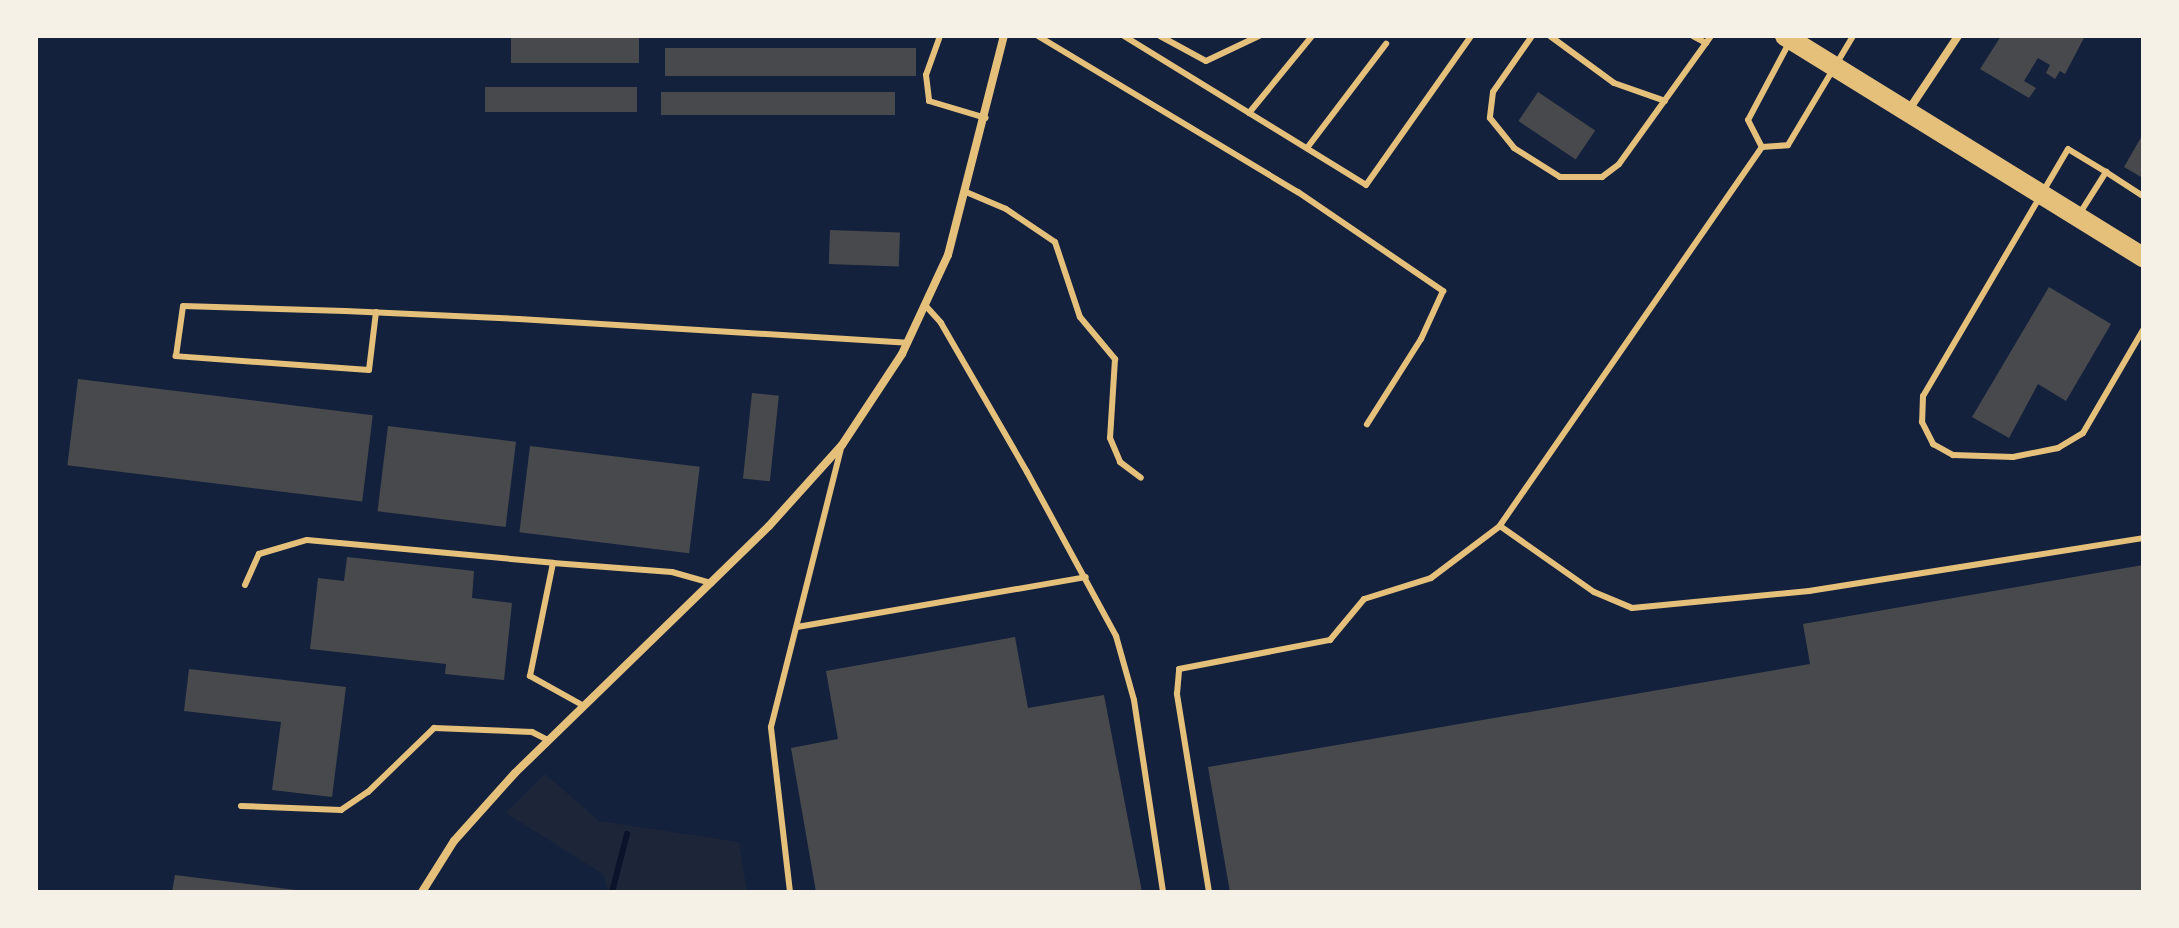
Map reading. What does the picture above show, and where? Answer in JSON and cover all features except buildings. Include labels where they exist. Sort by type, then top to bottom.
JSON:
[{"type":"highway","points":[[1788,38],[2143,257]]},
{"type":"street","points":[[422,892],[454,841],[548,740],[711,583],[842,445],[907,343],[948,255],[986,118],[1004,36]]},
{"type":"street","points":[[1907,112],[1958,36]]},
{"type":"lane","points":[[940,36],[926,75],[929,101],[986,118]]},
{"type":"lane","points":[[1038,36],[1298,192],[1443,291],[1421,339],[1367,424]]},
{"type":"lane","points":[[1124,36],[1366,185],[1471,36]]},
{"type":"lane","points":[[1160,36],[1206,61],[1259,36]]},
{"type":"lane","points":[[1249,113],[1312,36]]},
{"type":"lane","points":[[1532,36],[1493,92],[1490,118],[1514,148],[1560,177],[1602,177],[1619,164],[1711,36]]},
{"type":"lane","points":[[1550,36],[1614,83],[1665,101]]},
{"type":"lane","points":[[1693,36],[1706,43]]},
{"type":"lane","points":[[1762,147],[1788,145],[1853,36]]},
{"type":"lane","points":[[1762,147],[1748,120],[1788,38]]},
{"type":"lane","points":[[1307,148],[1386,44]]},
{"type":"lane","points":[[1209,892],[1177,694],[1179,669],[1330,640],[1364,599],[1431,578],[1500,526],[1762,147]]},
{"type":"lane","points":[[2143,196],[2068,149],[1923,396],[1922,422],[1933,444],[1953,455],[1979,459],[2058,448],[2083,433],[2143,330]]},
{"type":"lane","points":[[2078,216],[2106,172]]},
{"type":"lane","points":[[966,192],[1006,209],[1055,242],[1080,317],[1115,359],[1118,378],[1110,438],[1120,462],[1141,478]]},
{"type":"lane","points":[[925,305],[941,323],[1086,577],[1116,636],[1134,700],[1163,892]]},
{"type":"lane","points":[[376,312],[369,370],[176,356],[183,306],[376,312],[907,343]]},
{"type":"lane","points":[[790,892],[771,727],[842,445]]},
{"type":"lane","points":[[1500,526],[1594,592],[1632,608],[1809,591],[2143,538]]},
{"type":"lane","points":[[245,585],[259,554],[307,540],[672,572],[711,583]]},
{"type":"lane","points":[[553,563],[530,676],[584,706]]},
{"type":"lane","points":[[797,627],[1086,577]]},
{"type":"lane","points":[[241,806],[341,810],[368,792],[434,728],[532,732],[548,740]]},
{"type":"shaded area","points":[[545,774],[599,821],[739,842],[747,892],[608,892],[603,874],[506,813]]},
{"type":"waterway","points":[[612,892],[627,834]]}]
